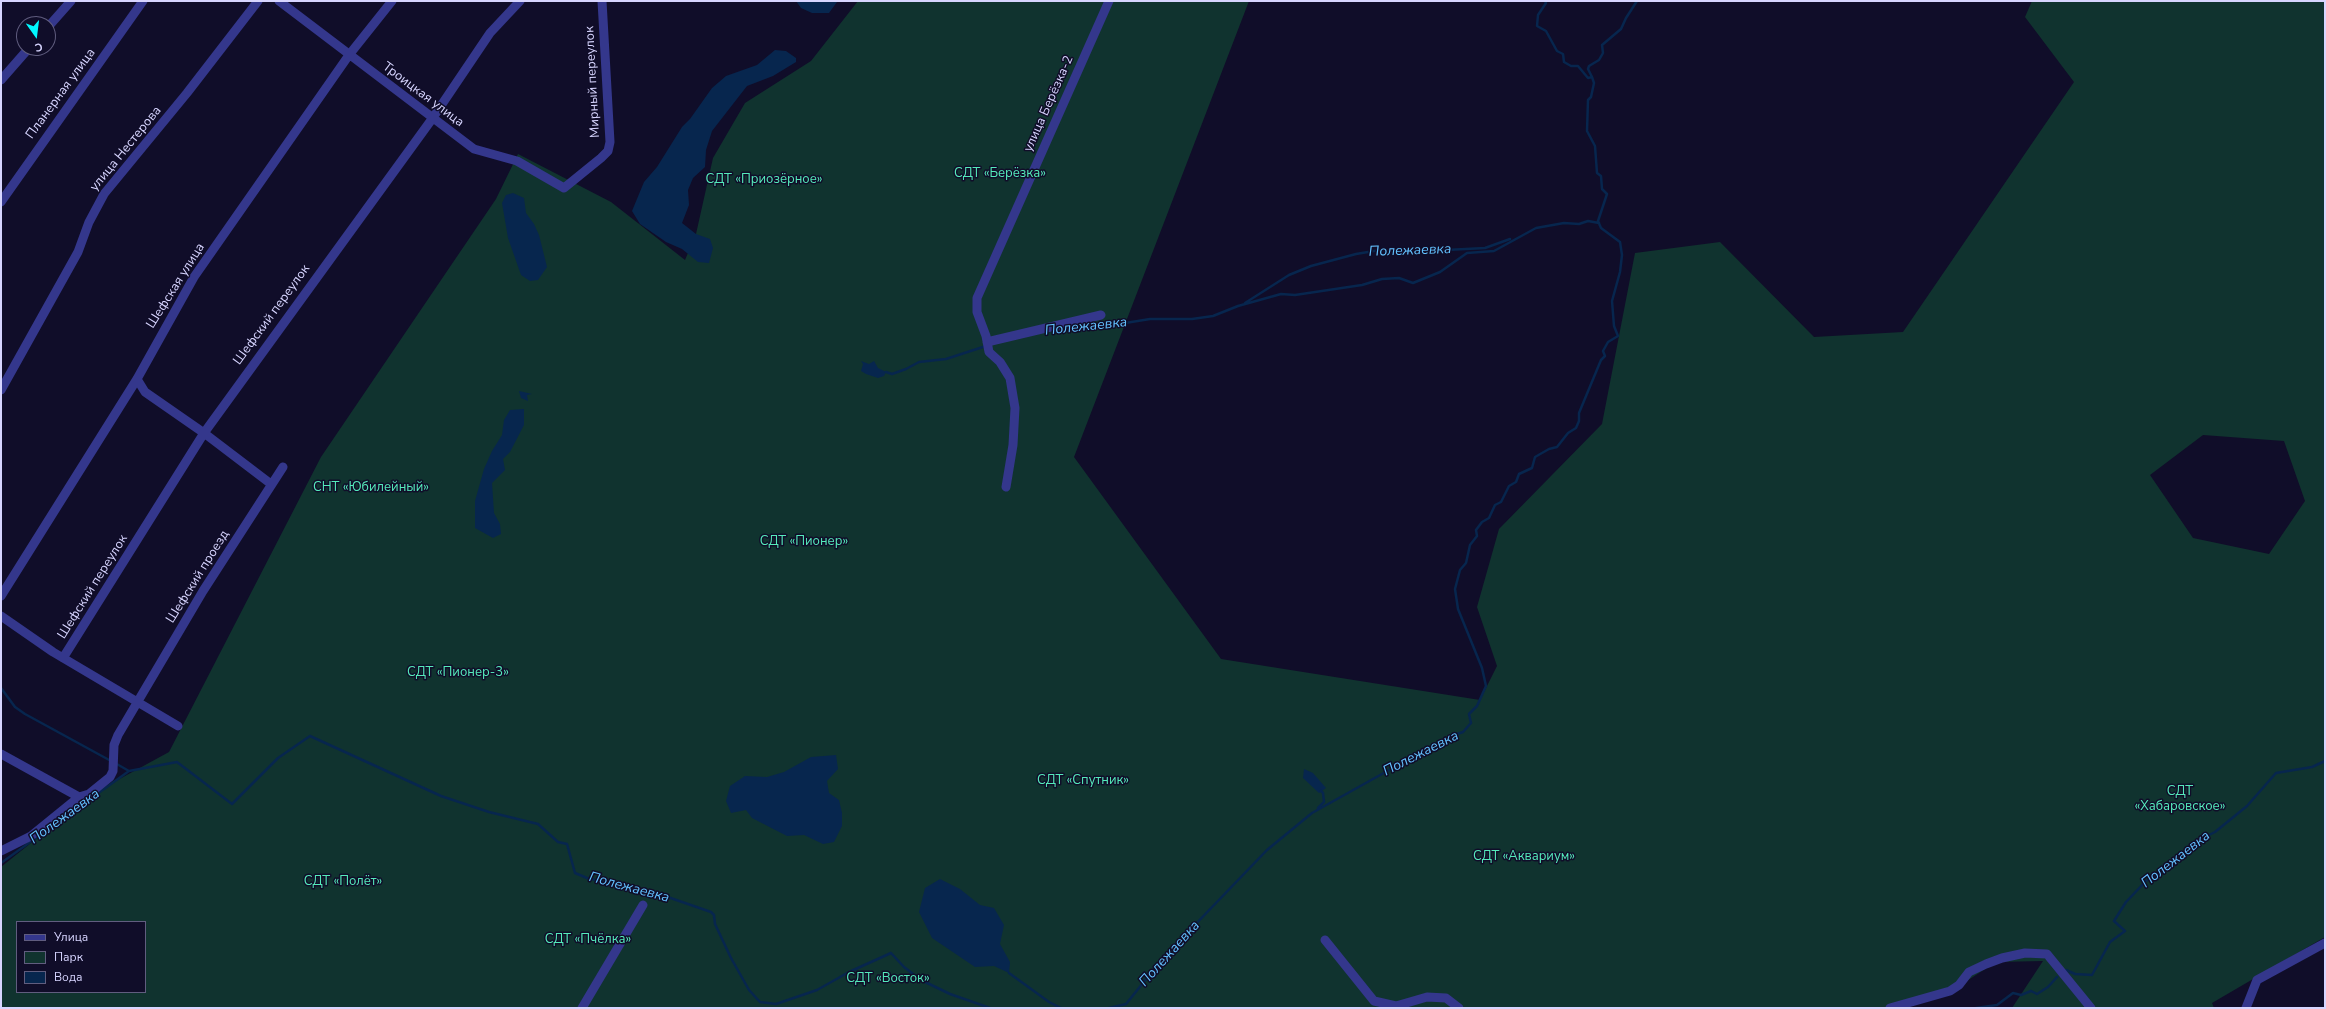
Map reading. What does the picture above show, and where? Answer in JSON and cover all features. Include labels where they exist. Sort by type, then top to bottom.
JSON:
[{"type":"street","points":[[56,18],[72,1]]},
{"type":"street","name":"Планерная улица","points":[[1,202],[143,1]]},
{"type":"street","name":"улица Нестерова","points":[[1,390],[78,252],[89,222],[104,194],[187,93],[258,1]]},
{"type":"street","name":"Троицкая улица","points":[[279,1],[432,119],[474,149],[517,161],[564,188]]},
{"type":"street","name":"Шефская улица","points":[[1,596],[137,379],[194,278],[349,55],[392,1]]},
{"type":"street","name":"Шефский переулок","points":[[63,658],[204,433],[432,119],[490,33],[520,1]]},
{"type":"street","name":"Мирный переулок","points":[[564,188],[601,158],[608,151],[610,142],[602,1]]},
{"type":"street","name":"улица Берёзка-2","points":[[1006,487],[1013,445],[1014,408],[1010,378],[1000,362],[989,352],[977,312],[980,291],[1109,1]]},
{"type":"street","points":[[1,80],[22,56]]},
{"type":"street","points":[[987,342],[1101,314]]},
{"type":"street","points":[[137,379],[146,392],[272,484]]},
{"type":"street","name":"Шефский проезд","points":[[137,702],[203,591],[283,467]]},
{"type":"street","points":[[1,616],[63,658],[178,726]]},
{"type":"street","points":[[1,851],[31,836],[79,798],[89,794],[110,777],[113,771],[114,745],[137,702]]},
{"type":"street","points":[[1,754],[79,798]]},
{"type":"street","points":[[582,1008],[643,905]]},
{"type":"street","points":[[1325,940],[1374,1001],[1396,1006],[1427,997],[1446,998],[1459,1008]]},
{"type":"street","points":[[2246,1008],[2257,980],[2325,943]]},
{"type":"street","points":[[1890,1008],[1950,991],[1959,985],[1969,972],[2002,958],[2025,954],[2047,954],[2091,1008]]},
{"type":"green space","points":[[858,1],[1249,1],[1074,457],[1221,659],[1480,700],[1497,666],[1477,607],[1499,529],[1602,424],[1635,253],[1720,242],[1814,337],[1903,332],[2074,82],[2025,17],[2032,1],[2325,1],[2325,937],[2212,1003],[2214,1008],[2012,1008],[2043,961],[1996,962],[1942,997],[1904,1008],[1,1008],[1,867],[92,794],[169,752],[321,457],[496,199],[518,154],[611,202],[685,260],[696,234],[713,158],[745,103],[811,61]],"holes":[[[2203,435],[2284,441],[2305,501],[2269,554],[2193,538],[2150,475]]]},
{"type":"water","points":[[796,1],[842,1],[837,2],[829,13],[812,13],[801,8]]},
{"type":"water","points":[[775,50],[786,51],[796,58],[796,62],[773,76],[747,86],[712,131],[706,150],[705,167],[693,178],[688,190],[689,205],[682,223],[696,234],[710,239],[713,248],[709,263],[698,262],[682,249],[666,242],[640,224],[632,211],[644,182],[657,167],[682,127],[690,119],[712,88],[726,76],[757,65]]},
{"type":"water","points":[[513,193],[524,198],[526,213],[534,224],[539,235],[547,267],[538,280],[530,281],[521,275],[508,238],[502,203],[506,195]]},
{"type":"water","points":[[861,361],[869,364],[874,361],[878,368],[886,372],[884,376],[878,378],[861,371],[863,364]]},
{"type":"water","points":[[519,391],[532,394],[527,395],[528,401],[521,398]]},
{"type":"water","points":[[524,409],[524,425],[510,452],[503,459],[505,470],[492,483],[494,513],[500,524],[501,534],[493,538],[475,528],[475,501],[484,469],[492,451],[502,435],[504,420],[510,410]]},
{"type":"water","points":[[836,755],[838,769],[827,781],[829,793],[839,800],[842,813],[842,826],[834,842],[823,844],[804,835],[787,836],[752,818],[746,810],[731,813],[726,801],[730,786],[745,776],[767,777],[784,772],[811,757]]},
{"type":"water","points":[[1304,769],[1313,773],[1326,788],[1319,793],[1303,778]]},
{"type":"water","points":[[940,879],[960,889],[980,905],[994,908],[1004,925],[1000,944],[1010,962],[1009,973],[994,966],[975,967],[932,938],[919,912],[925,888]]},
{"type":"waterway","name":"Полежаевка","points":[[1109,1008],[1126,1004],[1164,957],[1267,850],[1312,813],[1425,750],[1436,748],[1446,742],[1451,736],[1463,732],[1471,723],[1469,714],[1477,706],[1486,686],[1482,668],[1458,609],[1455,589],[1460,570],[1466,563],[1470,545],[1477,536],[1476,530],[1482,522],[1489,518],[1495,505],[1501,502],[1509,486],[1516,482],[1519,474],[1532,468],[1535,457],[1549,449],[1557,447],[1568,433],[1576,428],[1579,421],[1579,413],[1601,360],[1605,356],[1603,351],[1608,342],[1618,336],[1614,326],[1612,301],[1620,272],[1622,255],[1620,242],[1601,228],[1598,221],[1607,194],[1602,189],[1601,176],[1597,173],[1595,146],[1587,131],[1588,100],[1591,97],[1594,83],[1592,77],[1588,78],[1578,66],[1571,66],[1564,62],[1563,54],[1557,51],[1546,31],[1537,26],[1538,15],[1546,3],[1545,1]]},
{"type":"waterway","name":"Полежаевка","points":[[1592,77],[1588,69],[1589,66],[1599,60],[1603,53],[1602,45],[1621,29],[1637,1]]},
{"type":"waterway","name":"Полежаевка","points":[[1054,329],[1082,330],[1150,319],[1192,319],[1213,316],[1238,306],[1281,294],[1295,295],[1362,285],[1382,279],[1399,278],[1413,283],[1440,272],[1467,253],[1494,251],[1536,228],[1564,223],[1579,224],[1588,221],[1599,223]]},
{"type":"waterway","name":"Полежаевка","points":[[1245,303],[1289,275],[1311,266],[1356,254],[1380,250],[1407,252],[1485,248],[1510,239]]},
{"type":"waterway","name":"Полежаевка","points":[[886,372],[892,374],[919,362],[946,359],[986,346]]},
{"type":"waterway","name":"Полежаевка","points":[[1,688],[15,707],[25,714],[111,761]]},
{"type":"waterway","name":"Полежаевка","points":[[115,763],[129,771],[177,762],[232,804],[278,758],[310,736],[441,796],[489,812],[538,824],[558,842],[567,844],[575,873],[587,878],[659,894],[711,912],[714,915],[715,924],[731,958],[749,990],[760,1002],[776,1004],[817,990],[849,972],[891,953],[904,967],[921,980],[950,994],[990,1008]]},
{"type":"waterway","name":"Полежаевка","points":[[2066,970],[2075,974],[2092,975],[2110,942],[2125,931],[2114,921],[2126,902],[2146,881],[2157,875],[2167,864],[2201,839],[2215,832],[2247,806],[2276,773],[2312,767],[2325,761]]},
{"type":"waterway","name":"Полежаевка","points":[[1,863],[129,771]]},
{"type":"waterway","name":"Полежаевка","points":[[1318,808],[1324,802],[1323,793],[1321,791]]},
{"type":"waterway","name":"Полежаевка","points":[[1009,973],[1049,1002],[1061,1008]]},
{"type":"waterway","name":"Полежаевка","points":[[1976,1008],[1997,1005],[2013,993],[2021,995],[2031,991],[2037,994],[2048,987],[2057,977]]},
{"type":"park label","name":"СДТ «Берёзка»","points":[[1000,174]]},
{"type":"park label","name":"СДТ «Приозёрное»","points":[[764,180]]},
{"type":"park label","name":"СНТ «Юбилейный»","points":[[371,488]]},
{"type":"park label","name":"СДТ «Пионер»","points":[[804,542]]},
{"type":"park label","name":"СДТ «Пионер-3»","points":[[458,673]]},
{"type":"park label","name":"СДТ «Спутник»","points":[[1083,781]]},
{"type":"park label","name":"СДТ «Хабаровское»","points":[[2180,800]]},
{"type":"park label","name":"СДТ «Аквариум»","points":[[1524,857]]},
{"type":"park label","name":"СДТ «Полёт»","points":[[343,882]]},
{"type":"park label","name":"СДТ «Пчёлка»","points":[[588,940]]},
{"type":"park label","name":"СДТ «Восток»","points":[[888,979]]}]
